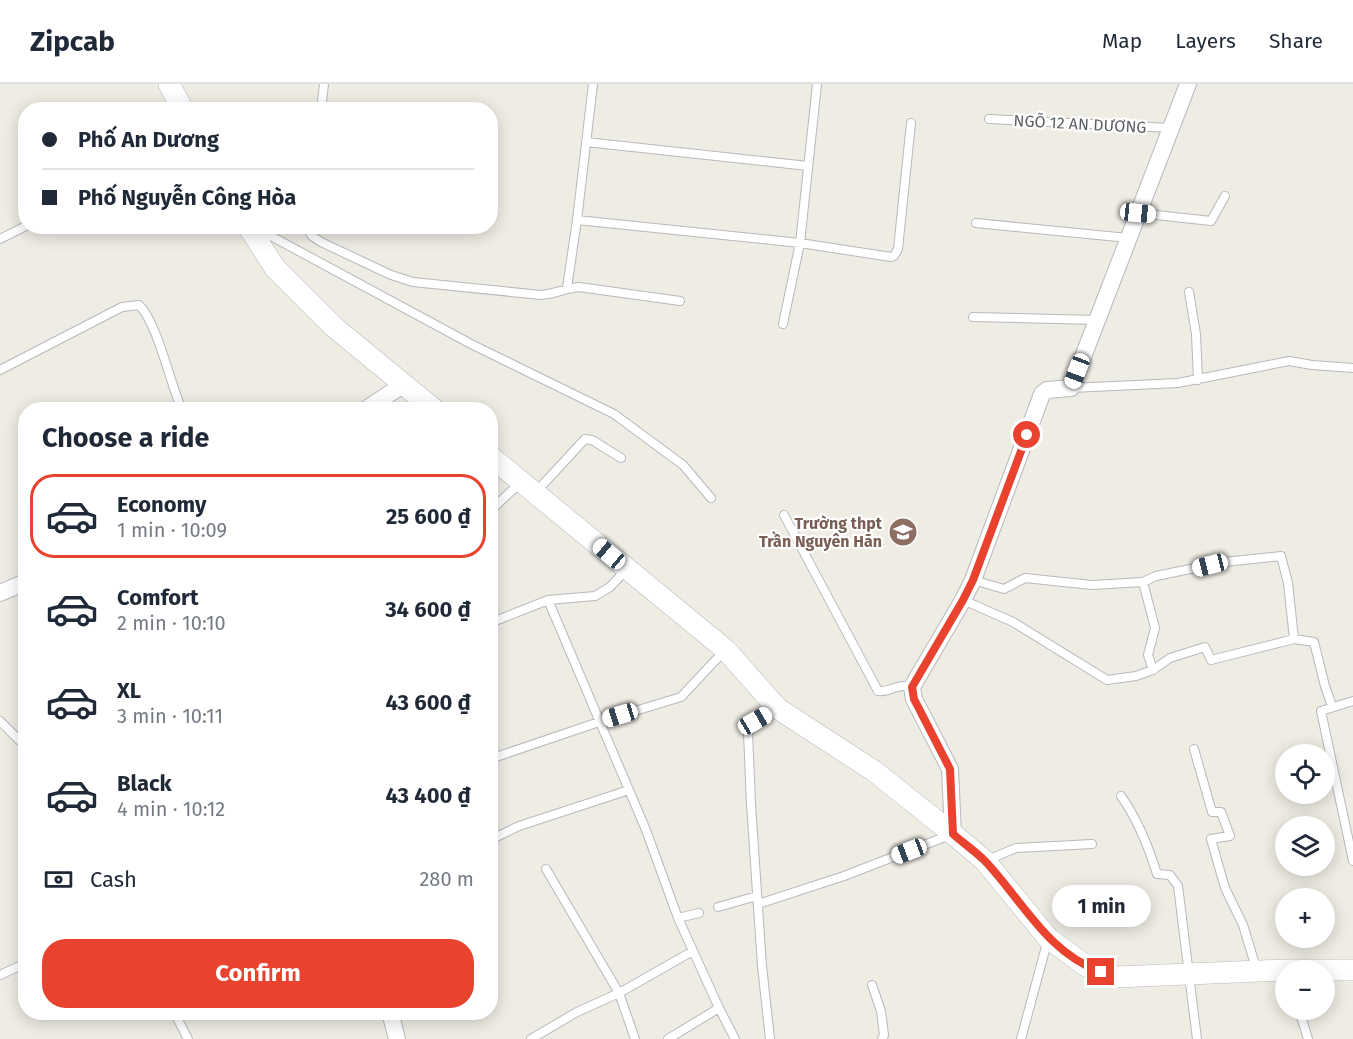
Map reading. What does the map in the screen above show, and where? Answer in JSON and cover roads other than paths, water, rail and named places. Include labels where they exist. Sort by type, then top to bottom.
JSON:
[{"type":"street","points":[[169,84],[179,102]]},
{"type":"street","points":[[953,834],[950,769],[914,699],[912,687],[973,580],[1042,394],[1047,390],[1071,388],[1188,84]]},
{"type":"street","points":[[253,234],[275,268],[334,327],[425,402]]},
{"type":"street","points":[[377,402],[404,384]]},
{"type":"street","points":[[498,462],[726,650],[777,708],[874,771],[985,861],[1048,938],[1086,966],[1116,977],[1275,970]]},
{"type":"street","points":[[0,593],[18,585]]},
{"type":"street","points":[[1335,970],[1353,970]]},
{"type":"street","points":[[392,1020],[397,1039]]},
{"type":"lane","points":[[322,102],[324,84]]},
{"type":"lane","points":[[567,288],[592,84]]},
{"type":"lane","points":[[783,324],[800,243],[817,84]]},
{"type":"lane","name":"NGÕ 12 AN DƯƠNG","points":[[990,120],[1171,128]]},
{"type":"lane","points":[[577,220],[800,243],[891,257],[898,249],[911,123]]},
{"type":"lane","points":[[586,142],[808,166]]},
{"type":"lane","points":[[1138,213],[1211,221],[1225,196]]},
{"type":"lane","points":[[976,223],[1128,238]]},
{"type":"lane","points":[[0,239],[18,230]]},
{"type":"lane","points":[[268,234],[471,344],[614,414],[683,465],[711,498]]},
{"type":"lane","points":[[311,234],[321,242],[391,275],[413,282],[541,295],[557,293],[567,288],[579,288],[680,302]]},
{"type":"lane","points":[[1189,292],[1196,334],[1198,380]]},
{"type":"lane","points":[[0,370],[122,307],[139,305],[153,326],[178,402]]},
{"type":"lane","points":[[973,317],[1097,320]]},
{"type":"lane","points":[[1071,388],[1198,380],[1289,361],[1353,368]]},
{"type":"lane","points":[[498,506],[529,487],[585,439],[592,440],[621,458]]},
{"type":"lane","points":[[784,515],[878,691],[884,692],[902,685],[912,687]]},
{"type":"lane","points":[[973,580],[1004,590],[1025,578],[1092,585],[1143,582],[1156,576],[1224,562],[1281,556],[1288,583],[1294,639]]},
{"type":"lane","points":[[498,620],[548,600],[583,599],[602,594],[627,569]]},
{"type":"lane","points":[[1143,582],[1155,628],[1149,655],[1153,670]]},
{"type":"lane","points":[[548,600],[646,830],[678,918],[735,1039]]},
{"type":"lane","points":[[963,600],[1013,622],[1107,680],[1136,676],[1153,670],[1170,658],[1205,647],[1211,660],[1294,639],[1314,642],[1332,706]]},
{"type":"lane","points":[[498,756],[681,697],[726,650]]},
{"type":"lane","points":[[1353,701],[1321,711],[1353,861]]},
{"type":"lane","points":[[771,1039],[762,966],[748,734],[755,721],[777,708]]},
{"type":"lane","points":[[0,721],[18,739]]},
{"type":"lane","points":[[1194,749],[1212,812],[1221,812],[1230,836],[1211,839],[1225,888],[1243,925],[1257,971]]},
{"type":"lane","points":[[498,836],[519,826],[629,790]]},
{"type":"lane","points":[[1121,796],[1147,841],[1157,874],[1170,875],[1178,886],[1197,1039]]},
{"type":"lane","points":[[718,907],[758,900],[844,876],[953,834]]},
{"type":"lane","points":[[985,861],[1016,848],[1092,844]]},
{"type":"lane","points":[[546,869],[619,993],[635,1039]]},
{"type":"lane","points":[[678,918],[699,913]]},
{"type":"lane","points":[[1021,1039],[1048,938]]},
{"type":"lane","points":[[531,1039],[693,951]]},
{"type":"lane","points":[[0,975],[18,967]]},
{"type":"lane","points":[[873,985],[881,1011],[884,1035],[882,1039]]},
{"type":"lane","points":[[672,1038],[719,1008]]},
{"type":"lane","points":[[178,1020],[188,1039]]},
{"type":"lane","points":[[1302,1020],[1308,1039]]},
{"type":"place","name":"Trường thpt Trần Nguyên Hãn","points":[[903,532]]}]
